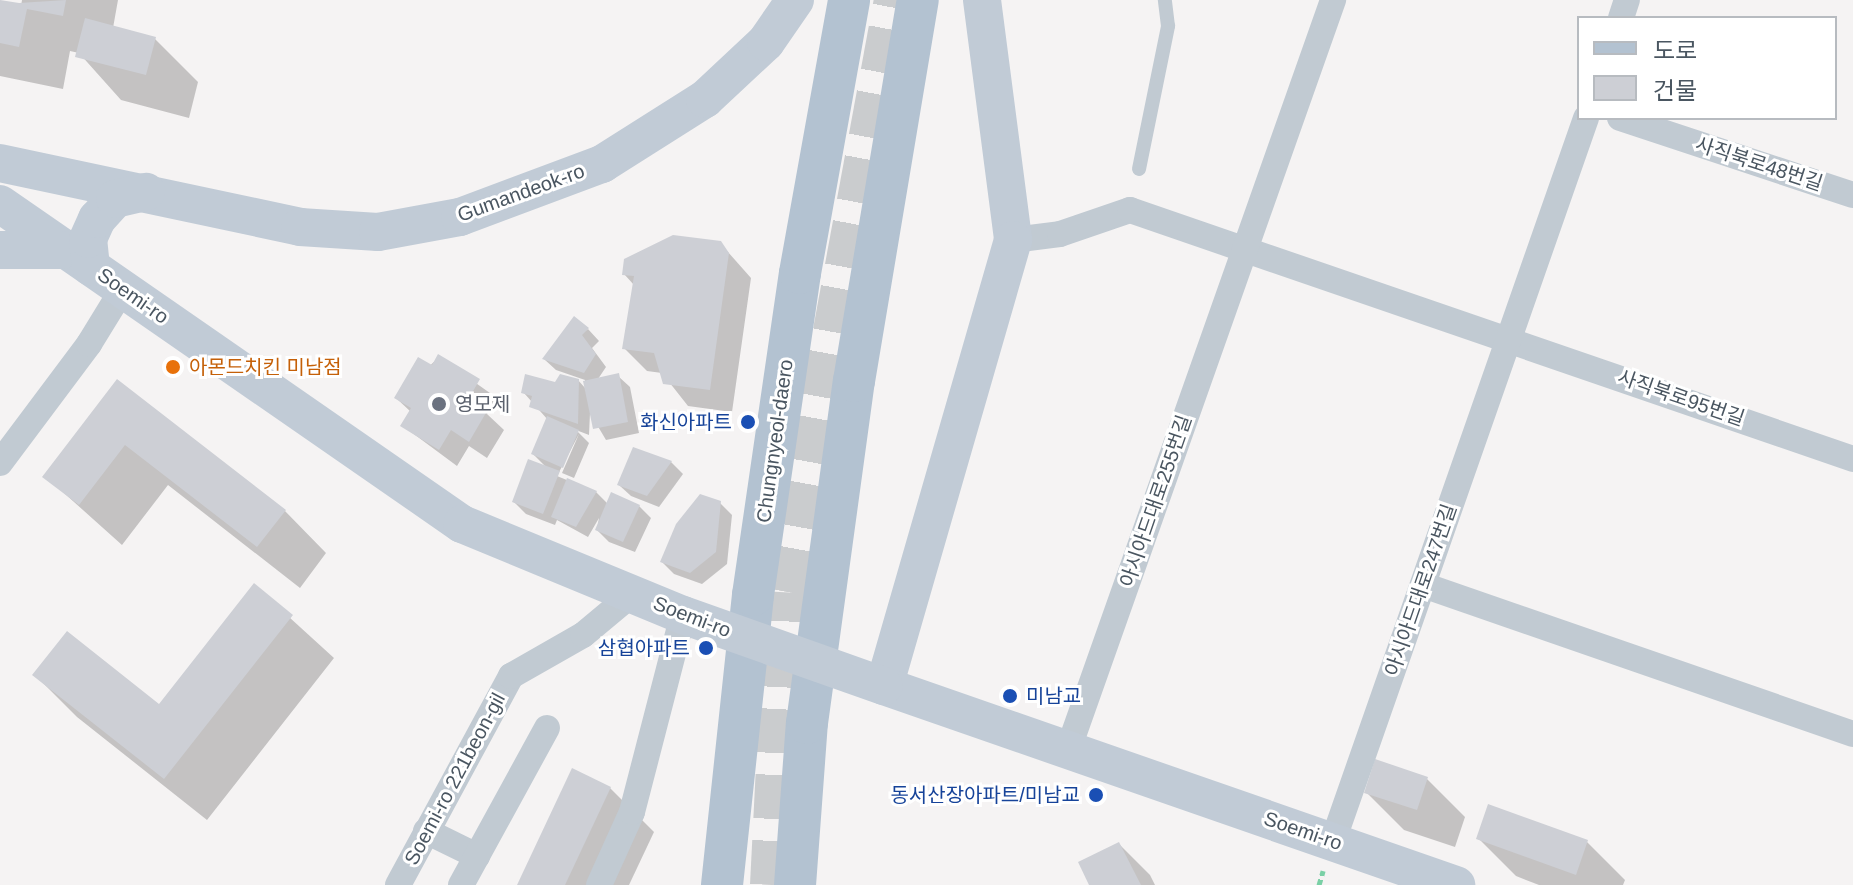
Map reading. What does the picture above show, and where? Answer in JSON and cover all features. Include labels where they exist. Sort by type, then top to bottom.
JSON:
[{"type":"main road","name":"Gumandeok-ro","points":[[0,163],[300,227],[378,232],[460,217],[602,164],[705,99],[766,42],[795,0]]},
{"type":"main road","name":"Chungnyeol-daero","points":[[722,885],[753,595],[800,273],[849,0]]},
{"type":"main road","points":[[795,885],[807,723],[850,412],[918,0]]},
{"type":"main road","points":[[884,686],[1013,240],[982,0]]},
{"type":"main road","points":[[0,250],[77,258],[97,219],[115,199],[146,192]]},
{"type":"main road","name":"Soemi-ro","points":[[0,204],[462,524],[683,615],[1067,753],[1456,885]]},
{"type":"street","name":"아시아드대로255번길","points":[[1067,753],[1333,0]]},
{"type":"street","name":"아시아드대로247번길","points":[[1333,841],[1585,120]]},
{"type":"street","name":"사직북로48번길","points":[[1626,120],[1853,195]]},
{"type":"street","points":[[1013,240],[1060,234],[1130,210],[1509,338]]},
{"type":"street","points":[[0,463],[89,344],[124,287]]},
{"type":"street","name":"사직북로95번길","points":[[1509,338],[1853,459]]},
{"type":"street","points":[[1423,585],[1853,734]]},
{"type":"street","name":"Soemi-ro 221beon-gil","points":[[398,885],[428,832],[489,708],[511,676],[583,635],[632,594]]},
{"type":"street","points":[[599,885],[632,812],[683,615]]},
{"type":"street","points":[[461,885],[547,728]]},
{"type":"street","points":[[428,832],[477,856]]},
{"type":"lane","points":[[1139,169],[1168,26],[1165,0]]},
{"type":"building","points":[[0,0],[19,3],[66,0],[63,16],[27,9],[19,47],[0,43]]},
{"type":"building","points":[[85,18],[156,37],[146,75],[75,57]]},
{"type":"building","points":[[673,235],[721,241],[729,253],[710,390],[663,384],[654,353],[622,349],[634,276],[622,275],[624,259]]},
{"type":"building","points":[[574,316],[589,328],[582,335],[596,354],[584,373],[542,359]]},
{"type":"building","name":"영모제","points":[[438,354],[480,379],[468,400],[487,411],[469,442],[451,430],[439,450],[400,426],[411,408],[394,398],[418,357],[432,365]]},
{"type":"building","points":[[619,373],[628,422],[593,429],[583,381]]},
{"type":"building","points":[[525,374],[555,382],[560,374],[579,379],[578,424],[529,407],[532,396],[521,393]]},
{"type":"building","points":[[117,379],[286,510],[257,547],[125,445],[79,505],[42,477]]},
{"type":"building","points":[[547,416],[579,430],[563,468],[531,454]]},
{"type":"building","points":[[633,447],[672,461],[647,496],[617,485]]},
{"type":"building","points":[[528,459],[560,471],[543,514],[512,502]]},
{"type":"building","points":[[567,478],[597,491],[576,527],[551,517]]},
{"type":"building","points":[[611,492],[640,505],[623,542],[595,530]]},
{"type":"building","points":[[700,494],[721,501],[716,552],[690,573],[660,562],[676,524]]},
{"type":"building","points":[[254,583],[293,615],[164,779],[32,675],[67,631],[159,704]]},
{"type":"building","points":[[1375,759],[1428,777],[1417,810],[1364,793]]},
{"type":"building","points":[[572,768],[611,787],[565,885],[517,885]]},
{"type":"building","points":[[1488,804],[1588,840],[1576,875],[1476,839]]},
{"type":"building","points":[[1119,842],[1141,885],[1089,885],[1078,862]]},
{"type":"tunnel","points":[[772,885],[787,592],[896,0]]},
{"type":"place","name":"아몬드치킨 미남점","points":[[173,367]]},
{"type":"place","name":"영모제","points":[[439,404]]},
{"type":"place","name":"화신아파트","points":[[748,422]]},
{"type":"place","name":"삼협아파트","points":[[706,648]]},
{"type":"place","name":"미남교","points":[[1010,696]]},
{"type":"place","name":"동서산장아파트/미남교","points":[[1096,795]]}]
